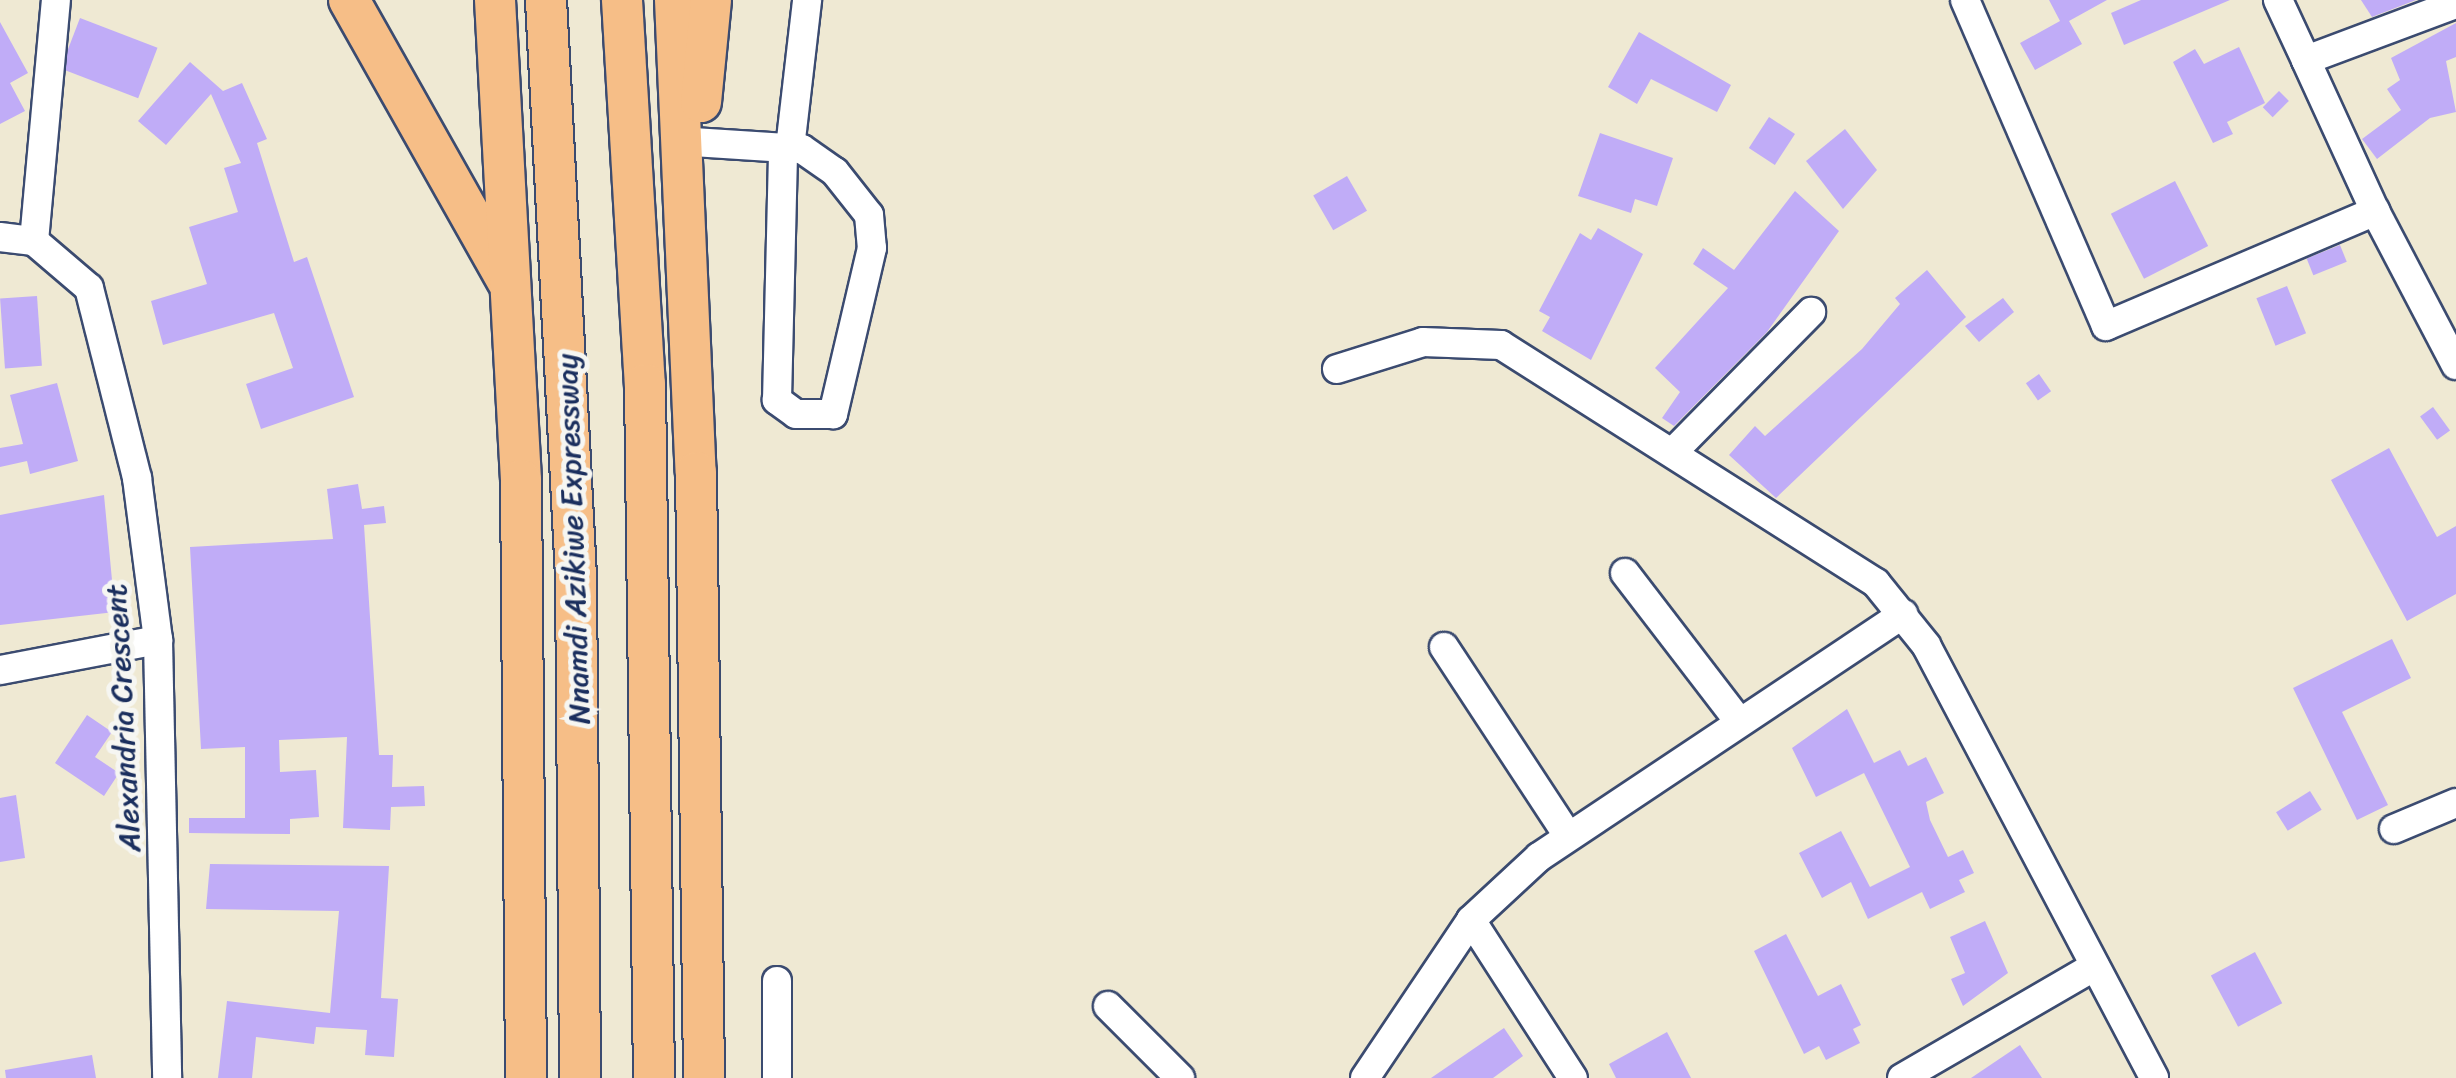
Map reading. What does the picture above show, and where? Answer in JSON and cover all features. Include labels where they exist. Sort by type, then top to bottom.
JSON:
[{"type":"highway","name":"Nnamdi Azikiwe Expressway","points":[[495,0],[512,290],[530,839],[526,1078]]},
{"type":"highway","name":"Nnamdi Azikiwe Expressway","points":[[546,0],[576,576],[580,1064]]},
{"type":"highway","points":[[622,0],[654,732],[654,1078]]},
{"type":"highway","points":[[675,0],[689,155],[704,1078]]},
{"type":"highway","points":[[689,155],[711,0]]},
{"type":"highway","points":[[348,3],[512,290]]},
{"type":"highway","points":[[654,732],[703,866]]},
{"type":"highway","points":[[530,839],[580,1064]]},
{"type":"street","points":[[0,237],[34,241],[56,0]]},
{"type":"street","points":[[689,155],[786,148],[835,172],[873,232],[833,414],[796,414],[777,400],[786,148],[807,0]]},
{"type":"street","points":[[1965,0],[2106,326],[2375,212]]},
{"type":"street","points":[[2278,0],[2375,212],[2456,365]]},
{"type":"street","points":[[2306,60],[2456,4]]},
{"type":"street","name":"Alexandria Crescent","points":[[34,241],[89,288],[137,478],[158,640],[167,1078]]},
{"type":"street","points":[[1674,450],[1811,312]]},
{"type":"street","points":[[1337,369],[1423,342],[1501,345],[1842,556],[1904,614],[2154,1078]]},
{"type":"street","points":[[1625,573],[1737,720]]},
{"type":"street","points":[[1365,1078],[1471,920],[1567,834],[1904,614]]},
{"type":"street","points":[[0,670],[158,640]]},
{"type":"street","points":[[1444,647],[1567,834]]},
{"type":"street","points":[[2394,829],[2456,802]]},
{"type":"street","points":[[1471,920],[1574,1078]]},
{"type":"street","points":[[1902,1078],[2094,966]]},
{"type":"street","points":[[776,1078],[778,981]]},
{"type":"street","points":[[1108,1006],[1180,1078]]},
{"type":"building","points":[[2049,0],[2107,0],[2069,21],[2082,44],[2035,70],[2020,43],[2060,21]]},
{"type":"building","points":[[2141,0],[2230,0],[2124,45],[2111,13]]},
{"type":"building","points":[[2361,0],[2416,0],[2372,17]]},
{"type":"building","points":[[80,18],[157,48],[138,98],[61,68]]},
{"type":"building","points":[[0,22],[28,73],[10,83],[25,111],[0,124]]},
{"type":"building","points":[[2456,23],[2456,57],[2446,61],[2456,112],[2430,118],[2377,159],[2362,139],[2401,110],[2387,89],[2400,80],[2391,58]]},
{"type":"building","points":[[1639,32],[1731,85],[1717,112],[1651,79],[1637,104],[1608,87]]},
{"type":"building","points":[[2239,47],[2265,103],[2227,122],[2233,134],[2213,143],[2173,62],[2195,49],[2204,64]]},
{"type":"building","points":[[190,62],[223,91],[242,83],[267,139],[257,143],[294,262],[307,257],[354,397],[261,429],[246,384],[293,368],[274,313],[163,345],[151,301],[207,284],[189,227],[238,212],[224,168],[241,163],[211,94],[166,145],[138,121]]},
{"type":"building","points":[[2279,91],[2289,101],[2273,117],[2263,107]]},
{"type":"building","points":[[1769,117],[1795,134],[1775,165],[1749,148]]},
{"type":"building","points":[[1845,129],[1877,170],[1843,209],[1806,161]]},
{"type":"building","points":[[1600,133],[1673,158],[1657,206],[1635,199],[1631,213],[1578,196]]},
{"type":"building","points":[[1347,176],[1367,211],[1333,230],[1313,196]]},
{"type":"building","points":[[2175,181],[2208,246],[2144,279],[2111,214]]},
{"type":"building","points":[[1795,191],[1839,231],[1767,332],[1674,426],[1662,418],[1680,392],[1655,368],[1728,288],[1693,264],[1703,248],[1734,270]]},
{"type":"building","points":[[1598,228],[1643,254],[1591,360],[1542,331],[1550,317],[1539,311],[1580,233],[1591,240]]},
{"type":"building","points":[[2340,245],[2347,262],[2313,275],[2307,258]]},
{"type":"building","points":[[1927,270],[1966,317],[1776,498],[1729,455],[1755,426],[1765,436],[1862,349],[1900,304],[1895,298]]},
{"type":"building","points":[[2287,286],[2306,333],[2276,346],[2256,298]]},
{"type":"building","points":[[37,296],[42,366],[5,368],[0,299]]},
{"type":"building","points":[[2003,298],[2014,312],[1979,342],[1965,326]]},
{"type":"building","points":[[2039,374],[2051,391],[2038,400],[2026,383]]},
{"type":"building","points":[[57,383],[78,461],[30,474],[27,461],[0,467],[0,448],[23,444],[10,395]]},
{"type":"building","points":[[2433,407],[2450,430],[2437,440],[2420,416]]},
{"type":"building","points":[[2389,448],[2437,537],[2456,526],[2456,594],[2407,621],[2331,480]]},
{"type":"building","points":[[358,484],[362,509],[384,506],[386,523],[364,525],[379,755],[393,755],[392,787],[424,786],[425,806],[391,807],[390,830],[343,828],[347,737],[279,740],[280,772],[316,770],[319,817],[290,819],[290,834],[189,833],[189,818],[245,818],[245,747],[201,749],[190,547],[333,539],[327,489]]},
{"type":"building","points":[[104,495],[115,612],[0,625],[0,515]]},
{"type":"building","points":[[2392,639],[2411,678],[2342,712],[2388,805],[2357,820],[2293,688]]},
{"type":"building","points":[[1847,709],[1874,763],[1900,750],[1908,766],[1926,757],[1944,793],[1926,802],[1930,820],[1948,857],[1963,850],[1974,873],[1959,880],[1965,892],[1930,909],[1922,892],[1868,919],[1851,882],[1822,898],[1799,853],[1841,831],[1870,887],[1910,867],[1864,773],[1816,797],[1792,748]]},
{"type":"building","points":[[87,715],[112,732],[95,757],[119,773],[104,796],[55,763]]},
{"type":"building","points":[[2310,791],[2322,810],[2288,831],[2276,812]]},
{"type":"building","points":[[16,795],[25,858],[0,862],[0,798]]},
{"type":"building","points":[[210,864],[389,866],[381,998],[398,999],[394,1057],[365,1055],[367,1030],[316,1027],[314,1044],[256,1037],[252,1078],[218,1078],[227,1001],[330,1013],[339,911],[206,909]]},
{"type":"building","points":[[1985,921],[2008,973],[1963,1006],[1951,979],[1965,973],[1950,937]]},
{"type":"building","points":[[1786,934],[1818,996],[1841,984],[1861,1025],[1853,1029],[1860,1043],[1826,1060],[1819,1046],[1804,1054],[1754,951]]},
{"type":"building","points":[[2255,952],[2282,1003],[2238,1027],[2211,975]]},
{"type":"building","points":[[1504,1028],[1523,1056],[1493,1078],[1431,1078]]},
{"type":"building","points":[[1667,1032],[1691,1078],[1616,1078],[1609,1064]]},
{"type":"building","points":[[2020,1045],[2042,1078],[1971,1078]]},
{"type":"building","points":[[92,1055],[96,1078],[6,1078],[5,1070]]}]
